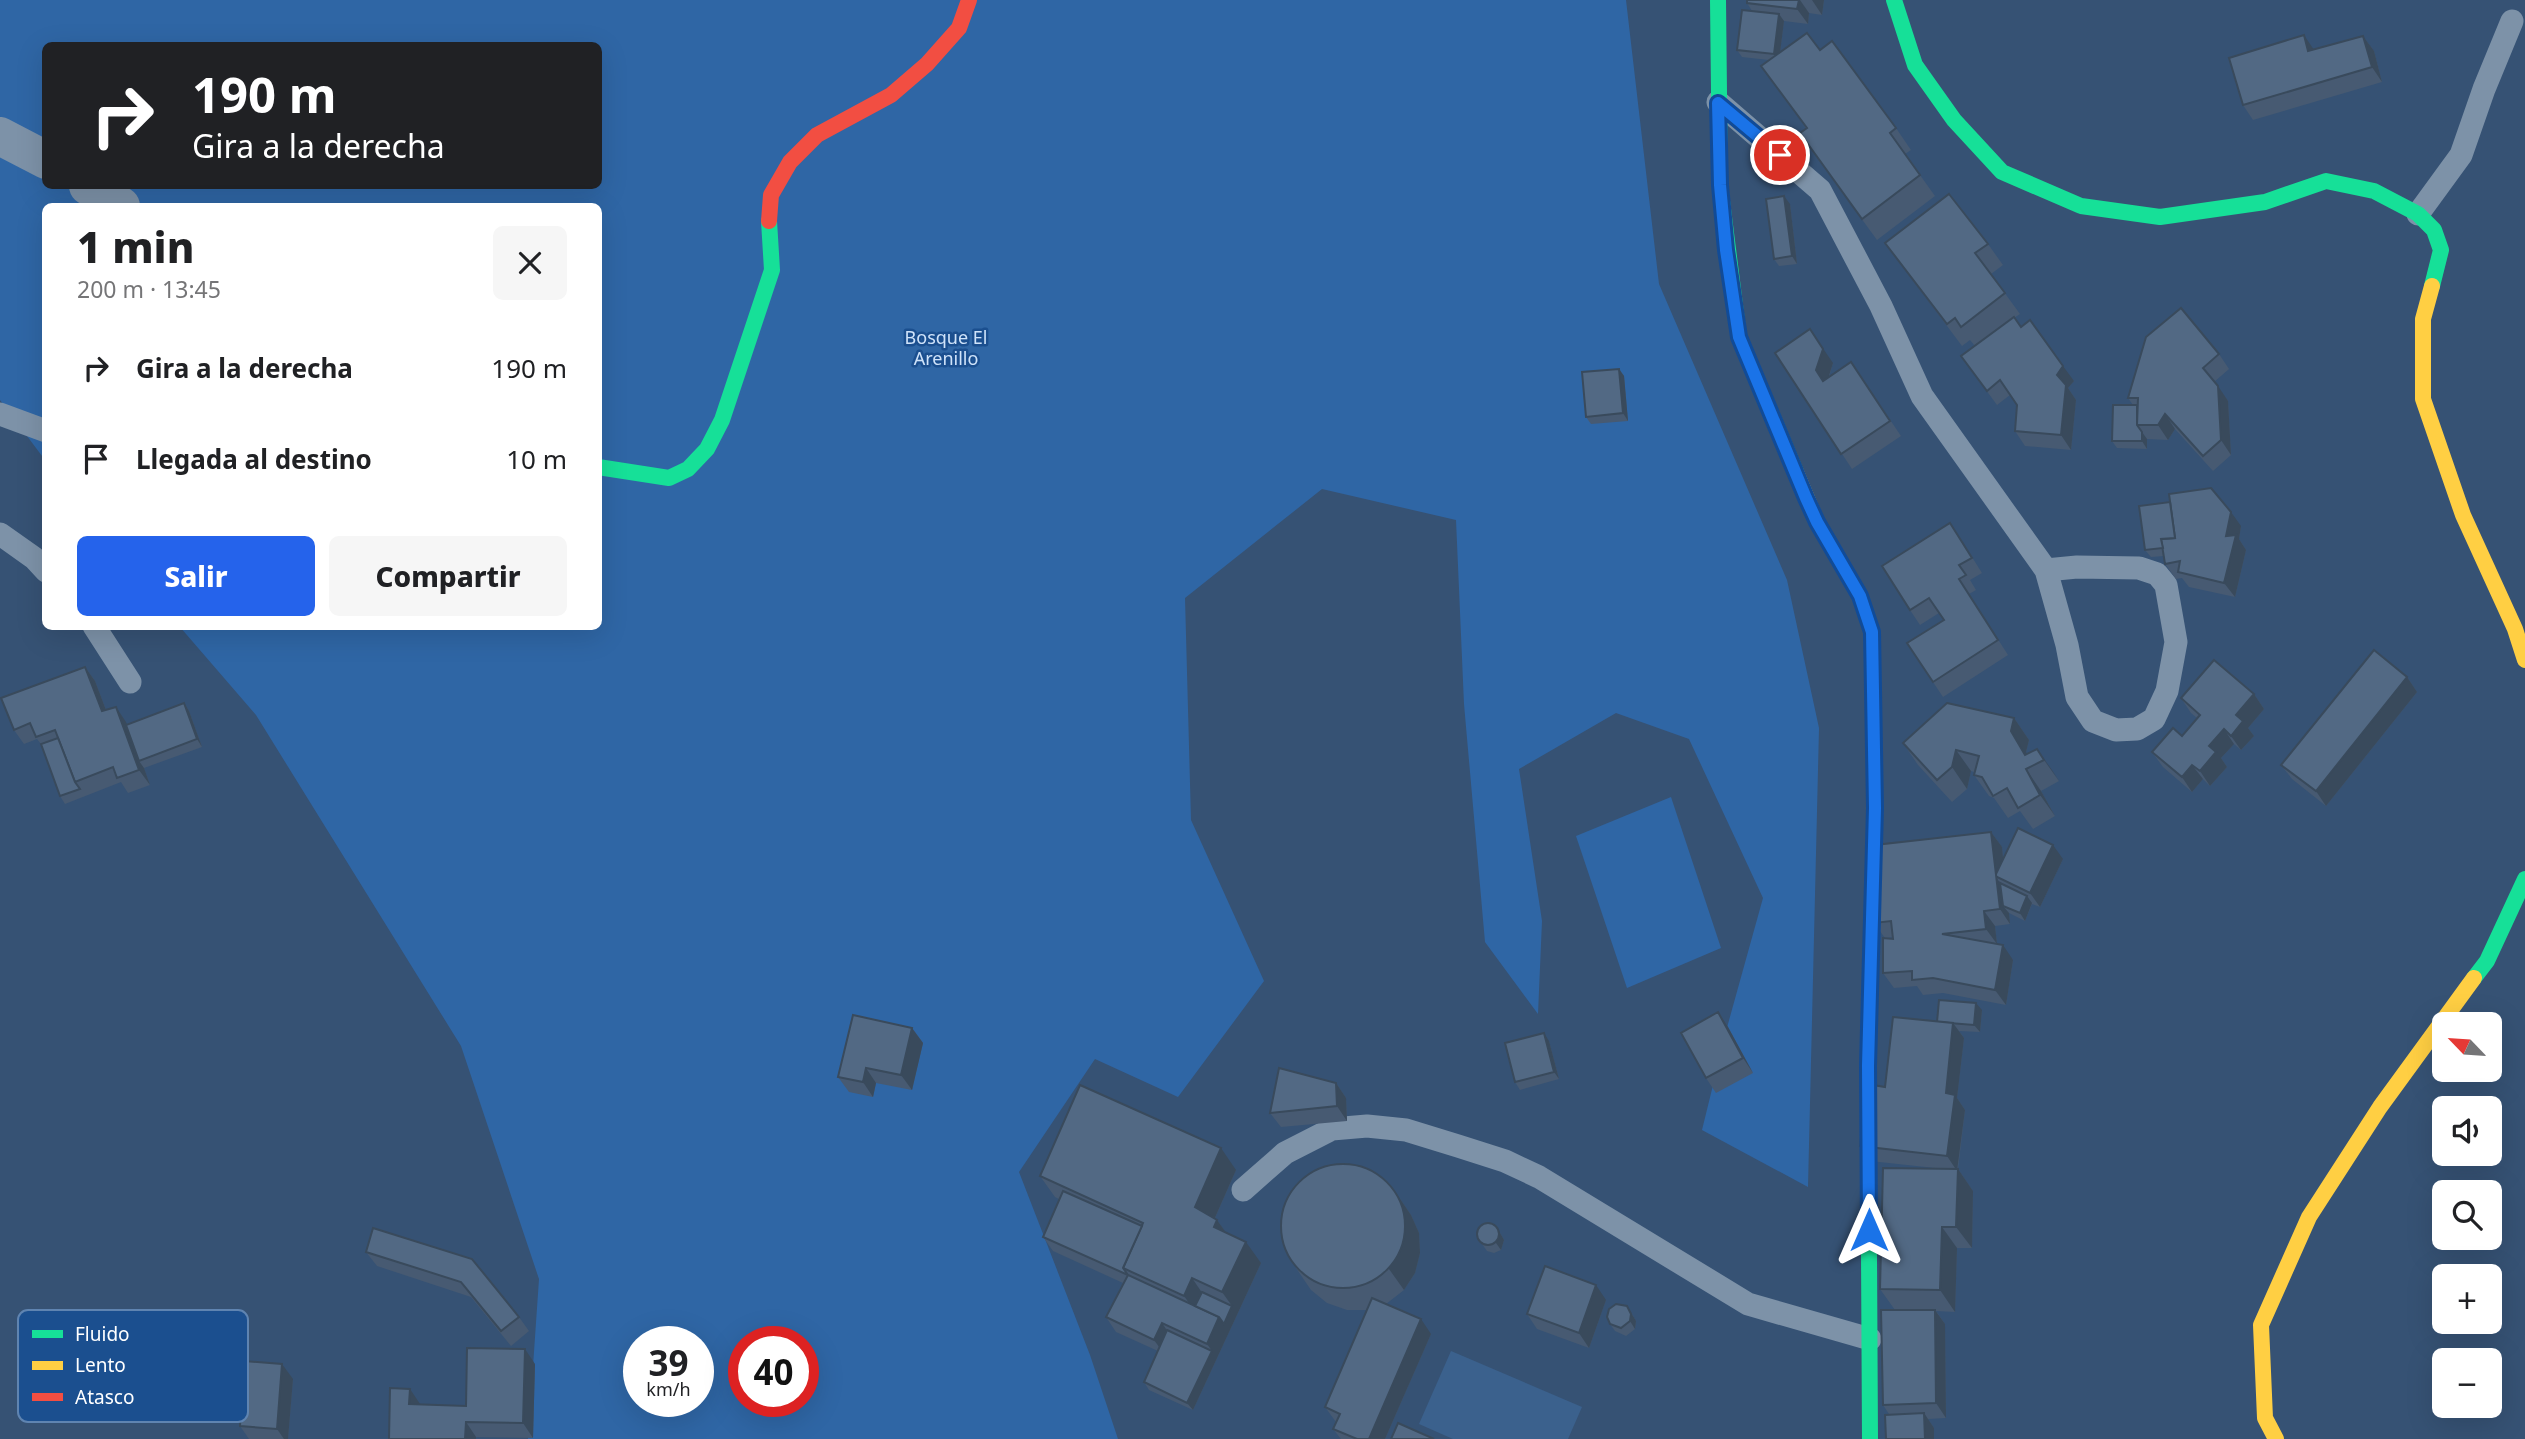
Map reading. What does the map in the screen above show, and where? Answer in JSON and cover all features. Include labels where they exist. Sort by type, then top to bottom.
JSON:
[{"type":"street","points":[[602,468],[669,478],[688,469],[707,449],[722,420],[772,270],[768,233],[771,195],[790,162],[817,135],[891,95],[927,64],[959,28],[969,0]]},
{"type":"street","points":[[1718,0],[1720,185],[1726,250],[1739,337],[1806,498],[1860,596],[1872,632],[1875,808],[1868,1066],[1870,1439]]},
{"type":"street","points":[[1894,0],[1915,65],[1954,120],[2002,172],[2081,206],[2160,217],[2265,202],[2326,181],[2374,191],[2418,214],[2434,230],[2441,250],[2423,319],[2423,400],[2463,515],[2515,629],[2525,660]]},
{"type":"street","points":[[0,136],[42,158]]},
{"type":"street","points":[[93,189],[116,203]]},
{"type":"street","points":[[2276,1439],[2265,1418],[2261,1325],[2309,1217],[2380,1107],[2487,961],[2525,879]]},
{"type":"lane","points":[[2418,214],[2461,155],[2512,21]]},
{"type":"lane","points":[[1718,103],[1820,190],[1881,306],[1922,396],[2046,570],[2067,645],[2077,697],[2082,705],[2094,720],[2116,730],[2137,729],[2154,719],[2167,691],[2176,642],[2166,585],[2157,574],[2139,568],[2077,567],[2046,570]]},
{"type":"lane","points":[[0,414],[42,430]]},
{"type":"lane","points":[[0,534],[42,567]]},
{"type":"lane","points":[[97,630],[130,682]]},
{"type":"lane","points":[[1243,1190],[1284,1153],[1332,1129],[1367,1126],[1406,1130],[1505,1161],[1539,1177],[1748,1304],[1870,1339]]},
{"type":"green space","name":"Bosque El Arenillo","points":[[0,0],[1626,0],[1659,284],[1787,580],[1819,728],[1808,1187],[1702,1130],[1763,898],[1689,739],[1616,713],[1519,769],[1542,921],[1538,1014],[1485,942],[1464,704],[1456,520],[1322,489],[1185,598],[1191,820],[1264,981],[1178,1097],[1095,1059],[1019,1172],[1090,1355],[1118,1439],[528,1439],[539,1279],[461,1046],[256,715],[183,630],[602,630],[602,203],[42,203],[42,456],[0,400]]},
{"type":"green space","points":[[1671,797],[1721,948],[1627,988],[1576,836]]},
{"type":"shaded area","points":[[1451,1351],[1582,1407],[1568,1439],[1453,1439],[1419,1424]]},
{"type":"building","points":[[1747,0],[1799,0],[1797,9],[1747,3]]},
{"type":"building","points":[[1742,10],[1779,14],[1774,54],[1737,50]]},
{"type":"building","points":[[1807,33],[1820,50],[1832,41],[1896,128],[1890,133],[1920,175],[1862,219],[1800,133],[1807,128],[1761,66]]},
{"type":"building","points":[[2304,35],[2308,51],[2363,36],[2372,67],[2243,105],[2229,58]]},
{"type":"building","points":[[1949,194],[1988,244],[1975,253],[2005,293],[1961,327],[1955,318],[1947,324],[1885,243]]},
{"type":"building","points":[[1784,196],[1792,256],[1774,259],[1766,199]]},
{"type":"building","points":[[2181,308],[2219,354],[2203,368],[2218,386],[2221,440],[2203,456],[2165,414],[2158,425],[2137,425],[2138,398],[2128,398],[2146,337]]},
{"type":"building","points":[[2014,317],[2021,327],[2030,320],[2063,366],[2057,375],[2066,385],[2061,435],[2015,431],[2017,405],[2000,380],[1987,391],[1961,356]]},
{"type":"building","points":[[1810,329],[1823,349],[1816,370],[1823,381],[1851,362],[1890,421],[1841,454],[1775,353]]},
{"type":"building","points":[[1619,369],[1623,413],[1586,417],[1582,372]]},
{"type":"building","points":[[2113,405],[2137,405],[2137,425],[2142,432],[2142,441],[2112,441]]},
{"type":"building","points":[[2211,488],[2231,512],[2226,536],[2236,535],[2224,583],[2178,572],[2180,561],[2165,564],[2161,539],[2175,538],[2169,494]]},
{"type":"building","points":[[2170,502],[2175,538],[2161,539],[2163,548],[2145,550],[2139,506]]},
{"type":"building","points":[[1950,523],[1972,558],[1959,565],[1966,575],[1959,579],[1998,640],[1933,682],[1907,643],[1944,620],[1929,598],[1910,610],[1882,566]]},
{"type":"building","points":[[2374,650],[2407,677],[2316,791],[2281,765]]},
{"type":"building","points":[[2214,660],[2254,694],[2236,715],[2243,721],[2231,736],[2224,729],[2209,746],[2216,752],[2200,771],[2192,765],[2182,777],[2152,752],[2173,728],[2182,736],[2200,715],[2181,698]]},
{"type":"building","points":[[85,667],[102,711],[116,707],[139,770],[117,778],[113,767],[75,782],[55,730],[36,737],[30,723],[14,730],[1,698]]},
{"type":"building","points":[[184,703],[197,739],[139,761],[126,725]]},
{"type":"building","points":[[1947,703],[2014,718],[2011,731],[2025,755],[2037,749],[2044,760],[2026,769],[2040,795],[2018,808],[2007,788],[1993,796],[1982,777],[1974,775],[1979,756],[1956,750],[1952,767],[1937,780],[1903,743]]},
{"type":"building","points":[[58,738],[80,789],[60,796],[41,744]]},
{"type":"building","points":[[2018,828],[2053,845],[2030,893],[1995,876]]},
{"type":"building","points":[[1991,832],[2000,909],[1984,911],[1986,929],[1942,934],[2003,945],[1995,990],[1933,978],[1912,980],[1912,971],[1883,973],[1883,938],[1893,939],[1891,921],[1874,923],[1866,846]]},
{"type":"building","points":[[2000,883],[2027,896],[2020,913],[2003,906]]},
{"type":"building","points":[[1939,1000],[1976,1003],[1974,1025],[1937,1022]]},
{"type":"building","points":[[1718,1012],[1743,1058],[1706,1078],[1681,1033]]},
{"type":"building","points":[[853,1015],[912,1028],[901,1075],[866,1068],[863,1082],[838,1077]]},
{"type":"building","points":[[1893,1017],[1953,1023],[1946,1093],[1955,1095],[1947,1156],[1860,1146],[1867,1084],[1885,1087]]},
{"type":"building","points":[[1544,1033],[1554,1072],[1515,1082],[1505,1043]]},
{"type":"building","points":[[1279,1068],[1336,1083],[1337,1106],[1270,1113]]},
{"type":"building","points":[[1080,1085],[1221,1148],[1195,1207],[1217,1220],[1214,1227],[1246,1242],[1222,1292],[1192,1278],[1184,1296],[1123,1268],[1143,1223],[1040,1176]]},
{"type":"building","points":[[1343,1164],[1367,1169],[1387,1182],[1400,1202],[1405,1226],[1400,1250],[1387,1270],[1367,1283],[1343,1288],[1319,1283],[1299,1270],[1286,1250],[1281,1226],[1286,1202],[1299,1182],[1319,1169]]},
{"type":"building","points":[[1883,1168],[1958,1169],[1956,1227],[1942,1227],[1940,1290],[1880,1289]]},
{"type":"building","points":[[1063,1191],[1142,1226],[1123,1268],[1128,1275],[1043,1237]]},
{"type":"building","points":[[1488,1223],[1496,1226],[1499,1234],[1496,1242],[1488,1245],[1480,1242],[1477,1234],[1480,1226]]},
{"type":"building","points":[[373,1228],[472,1259],[519,1317],[501,1331],[461,1282],[366,1252]]},
{"type":"building","points":[[1545,1266],[1596,1285],[1579,1333],[1527,1314]]},
{"type":"building","points":[[1128,1275],[1219,1317],[1207,1344],[1162,1323],[1154,1340],[1106,1317]]},
{"type":"building","points":[[1202,1292],[1232,1306],[1224,1324],[1219,1317],[1195,1306]]},
{"type":"building","points":[[1372,1298],[1421,1319],[1369,1439],[1357,1439],[1333,1429],[1340,1414],[1325,1407]]},
{"type":"building","points":[[1616,1304],[1627,1306],[1631,1314],[1630,1321],[1621,1328],[1610,1324],[1607,1317],[1609,1309]]},
{"type":"building","points":[[1881,1310],[1935,1310],[1936,1403],[1883,1405]]},
{"type":"building","points":[[1167,1330],[1212,1351],[1187,1403],[1144,1382]]},
{"type":"building","points":[[467,1348],[525,1349],[523,1423],[466,1422],[465,1439],[389,1439],[390,1388],[410,1389],[409,1404],[466,1406]]},
{"type":"building","points":[[248,1361],[282,1364],[277,1429],[240,1426],[240,1422],[248,1422]]},
{"type":"building","points":[[1924,1413],[1925,1439],[1886,1439],[1885,1415]]},
{"type":"building","points":[[1398,1423],[1434,1439],[1391,1439]]},
{"type":"traffic: fast","points":[[1718,0],[1720,185],[1739,337],[1796,472]]},
{"type":"traffic: fast","points":[[1894,0],[1915,65],[1954,120],[2002,172],[2081,206],[2160,217],[2265,202],[2326,181],[2374,191],[2418,214],[2434,230],[2441,250],[2432,286]]},
{"type":"traffic: fast","points":[[602,468],[669,478],[688,469],[707,449],[722,420],[772,270],[769,221]]},
{"type":"traffic: fast","points":[[2474,978],[2487,961],[2525,879]]},
{"type":"traffic: fast","points":[[1870,986],[1870,1439]]},
{"type":"traffic: slow","points":[[2432,286],[2423,319],[2423,399],[2463,515],[2515,629],[2525,660]]},
{"type":"traffic: slow","points":[[1796,472],[1817,522],[1860,596],[1872,632],[1875,808],[1870,986]]},
{"type":"traffic: slow","points":[[2276,1439],[2265,1418],[2261,1325],[2309,1217],[2380,1107],[2474,978]]},
{"type":"traffic: jam","points":[[769,221],[771,195],[790,162],[817,135],[891,95],[927,64],[959,28],[969,0]]},
{"type":"route","points":[[1780,155],[1718,103],[1720,185],[1726,250],[1739,337],[1806,498],[1860,596],[1872,632],[1875,808],[1868,1066],[1869,1230]]}]
